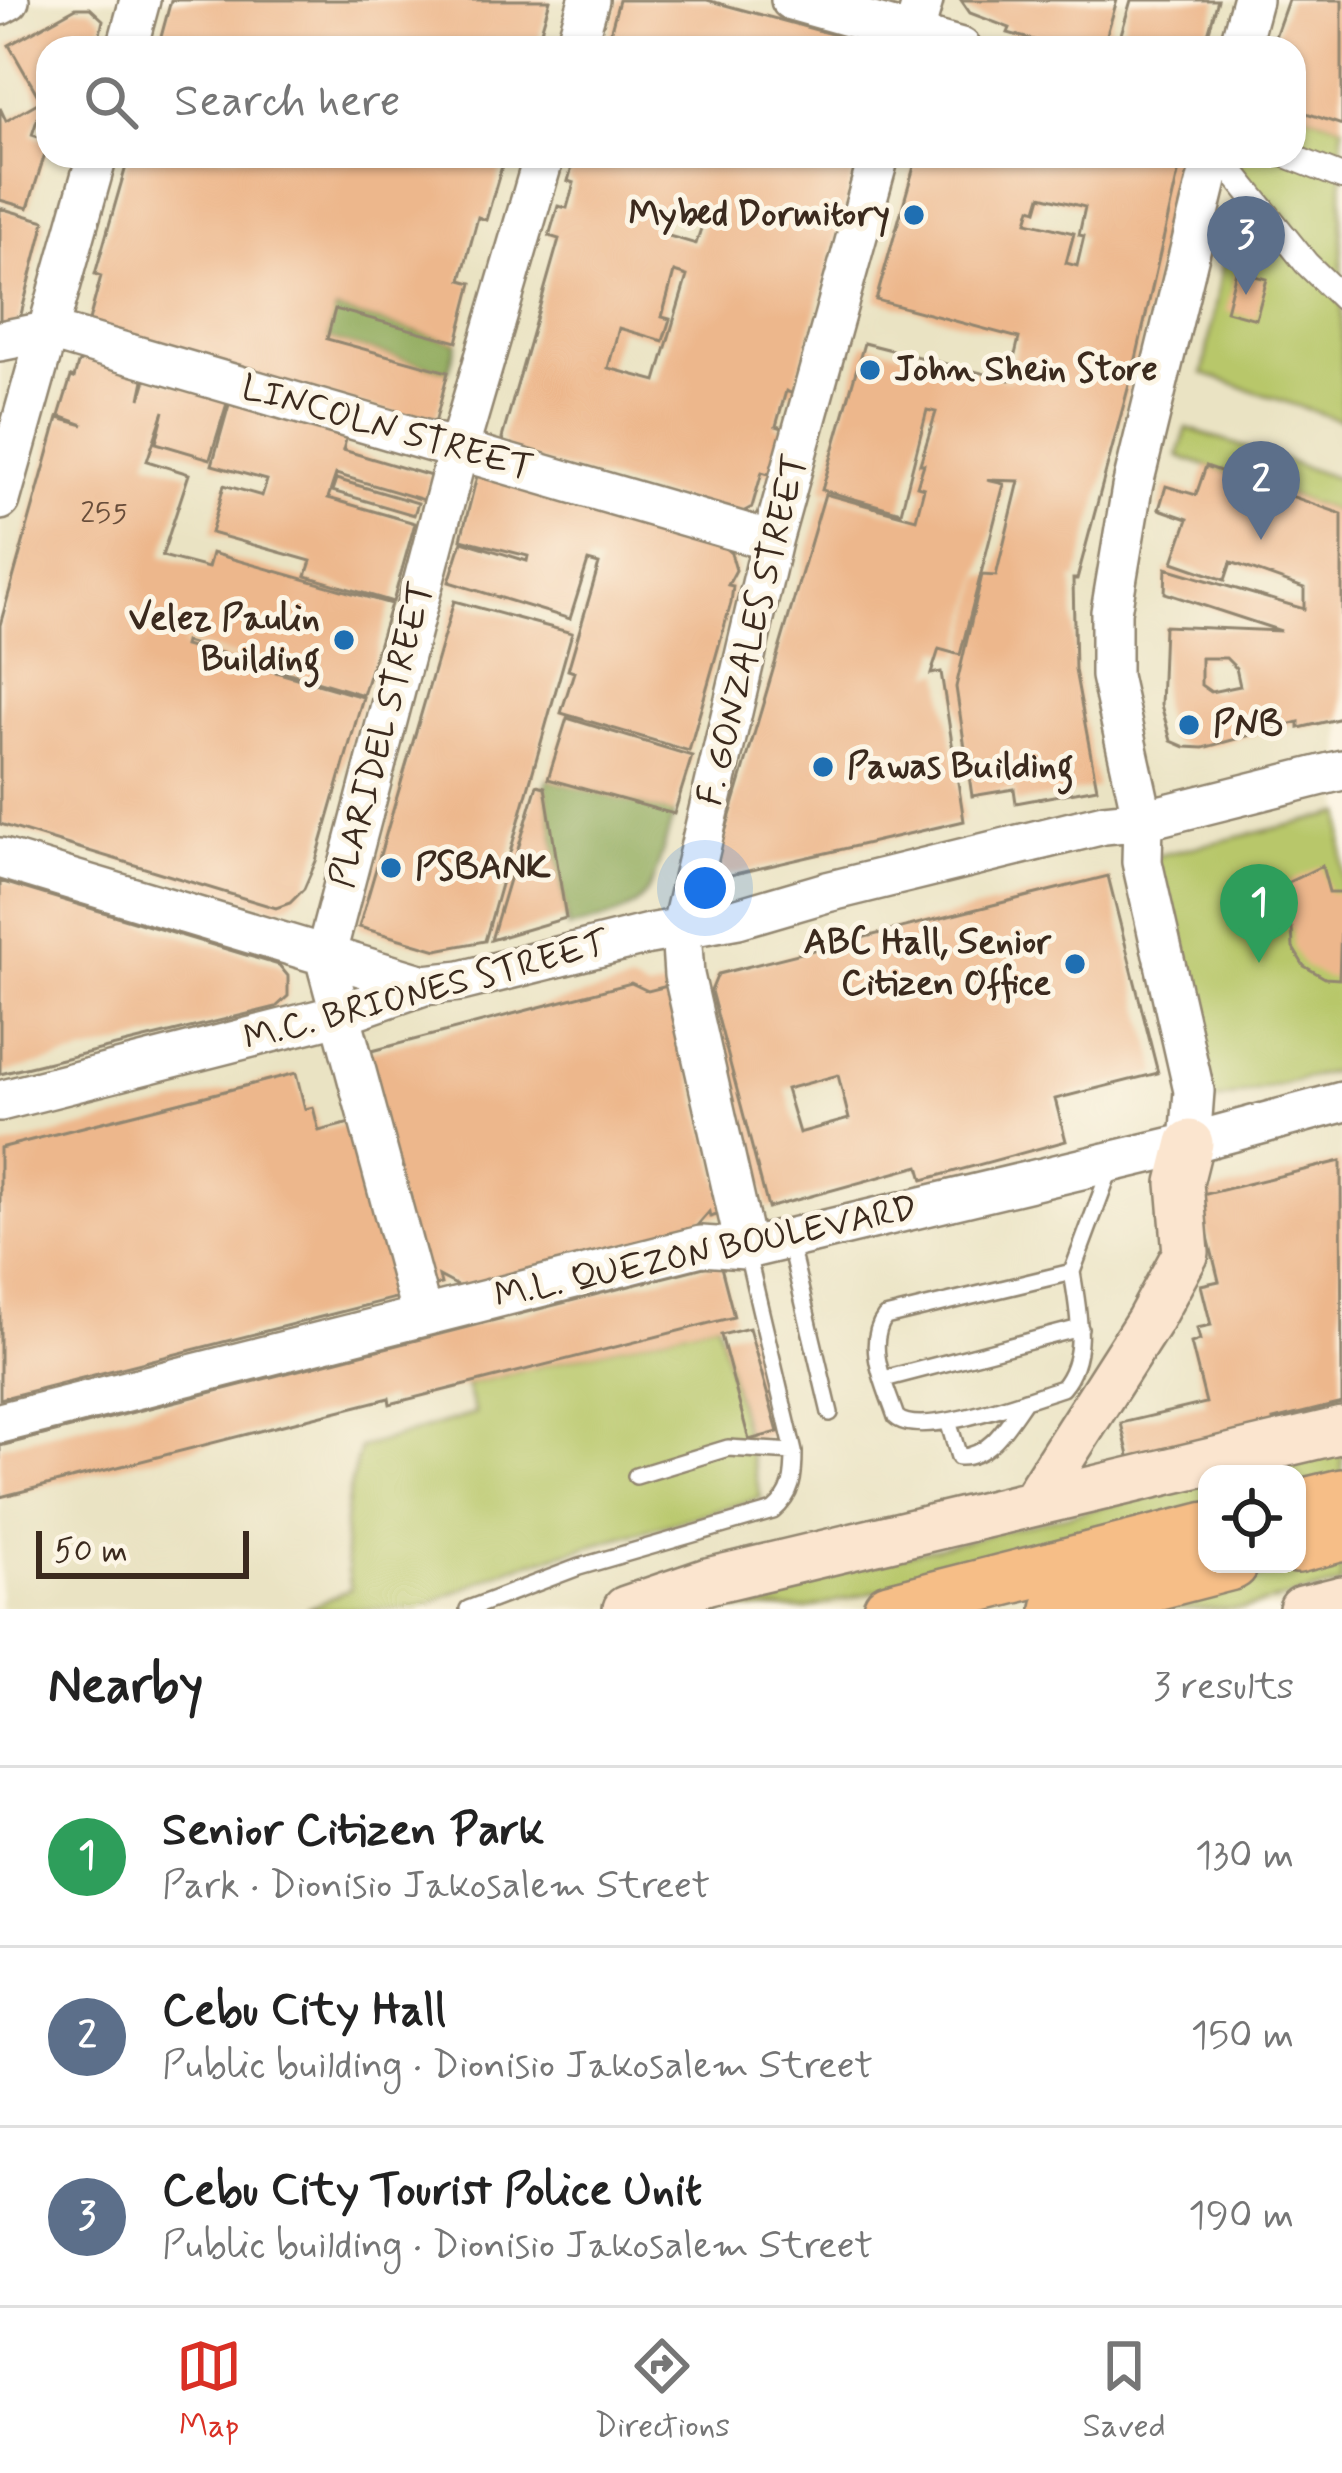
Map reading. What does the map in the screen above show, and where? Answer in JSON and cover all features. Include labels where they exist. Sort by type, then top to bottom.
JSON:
[{"type":"highway","points":[[1306,1504],[1342,1495]]},
{"type":"highway","points":[[889,1609],[1198,1530]]},
{"type":"highway","points":[[1306,1545],[1342,1535]]},
{"type":"highway","points":[[1058,1609],[1198,1573]]},
{"type":"main road","points":[[1034,1501],[1150,1321],[1186,1253],[1180,1184],[1190,1143]]},
{"type":"main road","points":[[626,1609],[709,1581],[1342,1430]]},
{"type":"main road","points":[[1302,1609],[1342,1599]]},
{"type":"street","points":[[0,4],[9,0]]},
{"type":"street","points":[[130,36],[140,0]]},
{"type":"street","points":[[578,36],[589,0]]},
{"type":"street","points":[[791,0],[915,28]]},
{"type":"street","points":[[1242,36],[1252,0]]},
{"type":"street","points":[[1306,163],[1342,177]]},
{"type":"street","points":[[0,500],[94,168]]},
{"type":"street","name":"PLARIDEL STREET","points":[[422,1316],[325,957],[458,450],[540,168]]},
{"type":"street","name":"F. GONZALES STREET","points":[[746,1249],[684,975],[681,930],[772,542],[876,168]]},
{"type":"street","points":[[1190,1143],[1194,1091],[1142,862],[1143,820],[1111,676],[1111,612],[1132,488],[1213,168]]},
{"type":"street","points":[[1226,168],[1342,298]]},
{"type":"street","name":"LINCOLN STREET","points":[[0,341],[50,331],[772,542]]},
{"type":"street","name":"M.C. BRIONES STREET","points":[[0,1101],[338,1015],[424,985],[461,981],[681,930],[1342,770]]},
{"type":"street","points":[[0,858],[424,985]]},
{"type":"street","name":"M.L. QUEZON BOULEVARD","points":[[0,1424],[701,1246],[746,1249],[1342,1102]]},
{"type":"lane","points":[[1072,1272],[885,1317],[876,1330],[896,1417],[903,1424],[948,1421],[1062,1388],[1069,1380],[1080,1328],[1072,1272],[1113,1162]]},
{"type":"lane","points":[[788,1238],[830,1414]]},
{"type":"lane","points":[[468,1609],[579,1567],[773,1511],[794,1481],[794,1452],[746,1249]]},
{"type":"lane","points":[[884,1379],[1080,1328]]},
{"type":"lane","points":[[948,1421],[959,1456],[967,1458],[980,1453],[1001,1432],[1026,1399]]},
{"type":"lane","points":[[636,1476],[728,1448],[794,1452]]},
{"type":"green space","points":[[1306,113],[1342,125],[1342,421],[1203,374],[1240,168],[1306,168]]},
{"type":"green space","points":[[335,309],[457,342],[448,372],[327,339]]},
{"type":"green space","points":[[1187,428],[1342,480],[1342,514],[1178,456]]},
{"type":"green space","points":[[548,779],[674,814],[653,881],[634,905],[568,928],[545,787]]},
{"type":"green space","points":[[1342,813],[1342,1069],[1210,1102],[1151,857]]},
{"type":"green space","points":[[717,1321],[761,1498],[511,1568],[417,1609],[306,1609],[351,1589],[345,1518],[360,1448],[475,1414],[466,1385]]},
{"type":"green space","points":[[1342,1447],[1342,1475],[1306,1485],[1306,1465],[1271,1465]]},
{"type":"green space","points":[[1198,1483],[1198,1511],[806,1609],[709,1609],[785,1585]]},
{"type":"green space","points":[[1342,1557],[1342,1584],[1242,1609],[1135,1609],[1278,1573],[1306,1573],[1306,1566]]},
{"type":"building","points":[[171,0],[550,0],[540,36],[161,36]]},
{"type":"building","points":[[619,0],[707,0],[839,36],[609,36]]},
{"type":"building","points":[[961,0],[1117,0],[1106,36],[1019,36],[970,13]]},
{"type":"building","points":[[1131,0],[1218,0],[1208,36],[1120,36]]},
{"type":"building","points":[[1288,0],[1342,0],[1342,125],[1306,113],[1306,36],[1275,36]]},
{"type":"building","points":[[76,8],[90,8],[103,20],[100,36],[36,36],[36,92],[9,45]]},
{"type":"building","points":[[36,104],[32,135],[36,136],[36,168],[40,168],[28,208],[0,200],[0,108],[6,121]]},
{"type":"building","points":[[126,168],[501,168],[486,220],[478,217],[461,280],[472,283],[457,342],[335,309],[327,339],[448,372],[435,423],[85,336],[101,276],[95,274]]},
{"type":"building","points":[[572,168],[855,168],[793,394],[786,391],[776,426],[786,429],[772,475],[762,472],[752,507],[737,515],[510,453],[502,438],[559,239],[549,236],[558,206],[567,208],[574,183],[568,181]],"holes":[[[669,209],[704,219],[696,244],[662,234]],[[674,272],[687,276],[656,381],[608,368],[619,328],[663,341],[670,319],[662,317]]]},
{"type":"building","points":[[914,168],[1179,168],[1136,359],[1077,579],[1073,579],[1075,670],[1097,788],[1016,803],[1014,789],[972,796],[956,687],[982,575],[996,576],[1019,481],[987,480],[1004,484],[960,655],[939,649],[931,674],[941,672],[964,821],[726,876],[718,865],[719,853],[825,494],[916,519],[924,488],[917,486],[924,464],[920,464],[936,412],[927,410],[901,512],[822,490],[864,343],[1009,380],[1019,338],[876,300]],"holes":[[[1041,196],[1085,207],[1079,235],[1084,236],[1077,266],[1066,263],[1074,233],[1027,222],[1031,208],[1037,210]]]},
{"type":"building","points":[[0,208],[45,221],[19,322],[0,335]]},
{"type":"building","points":[[1236,271],[1267,279],[1256,319],[1226,311]]},
{"type":"building","points":[[86,358],[145,375],[140,399],[147,376],[228,400],[210,459],[156,443],[164,411],[147,461],[189,474],[162,556],[208,568],[212,553],[391,604],[363,695],[185,642],[184,646],[363,697],[316,861],[304,889],[290,903],[276,908],[0,824],[0,625],[58,418],[84,425],[59,416],[71,377]]},
{"type":"building","points":[[230,401],[347,436],[343,450],[431,476],[424,500],[336,474],[328,498],[415,523],[393,602],[306,576],[311,561],[211,533],[224,485],[262,496],[267,480],[212,465]]},
{"type":"building","points":[[1206,466],[1342,514],[1342,718],[1299,728],[1299,722],[1203,748],[1171,741],[1161,705],[1164,626],[1281,631],[1165,593],[1166,568],[1304,609],[1304,588],[1231,562],[1225,580],[1173,562],[1188,519],[1159,509],[1166,486],[1196,495]],"holes":[[[1201,658],[1226,658],[1236,668],[1240,686],[1211,692],[1201,685]]]},
{"type":"building","points":[[478,472],[715,539],[731,553],[736,570],[728,585],[733,586],[731,603],[689,751],[561,713],[574,672],[568,670],[599,564],[588,561],[570,619],[449,582],[462,541],[527,561],[528,556],[461,539]]},
{"type":"building","points":[[336,479],[418,503],[414,515],[332,491]]},
{"type":"building","points":[[454,601],[572,633],[485,941],[437,950],[359,927]]},
{"type":"building","points":[[567,718],[692,756],[674,814],[548,779]]},
{"type":"building","points":[[537,785],[545,787],[566,918],[491,940]]},
{"type":"building","points":[[1322,866],[1329,892],[1342,892],[1339,979],[1325,978],[1304,966],[1293,948],[1292,928],[1266,920],[1289,882]]},
{"type":"building","points":[[1108,876],[1158,1073],[1055,1099],[1066,1141],[923,1180],[919,1166],[768,1208],[711,991],[718,974]],"holes":[[[838,1075],[849,1119],[799,1133],[786,1089]]]},
{"type":"building","points":[[0,881],[279,965],[288,976],[288,996],[276,1007],[0,1074]]},
{"type":"building","points":[[631,983],[648,991],[667,986],[728,1212],[710,1217],[709,1212],[695,1228],[460,1287],[439,1276],[441,1284],[421,1289],[360,1054]]},
{"type":"building","points":[[296,1073],[305,1109],[313,1107],[319,1131],[354,1122],[399,1297],[0,1399],[0,1148]]},
{"type":"building","points":[[1341,1161],[1342,1403],[1273,1420],[1275,1429],[1131,1464],[1121,1423],[1206,1403],[1191,1343],[1200,1340],[1197,1328],[1211,1325],[1201,1285],[1219,1281],[1198,1196]]},
{"type":"building","points":[[720,1263],[734,1317],[0,1497],[0,1446]]},
{"type":"building","points":[[749,1328],[778,1432],[749,1440],[721,1335]]},
{"type":"place","name":"Mybed Dormitory","points":[[914,215]]},
{"type":"place","name":"Cebu City Tourist Police Unit","points":[[1246,295]]},
{"type":"place","name":"John Shein Store","points":[[870,370]]},
{"type":"place","name":"Cebu City Hall","points":[[1261,540]]},
{"type":"place","name":"Velez Paulin Building","points":[[344,640]]},
{"type":"place","name":"PNB","points":[[1189,725]]},
{"type":"place","name":"Pawas Building","points":[[823,767]]},
{"type":"place","name":"PSBANK","points":[[391,868]]},
{"type":"place","name":"Senior Citizen Park","points":[[1259,963]]},
{"type":"place","name":"ABC Hall, Senior Citizen Office","points":[[1075,964]]}]
